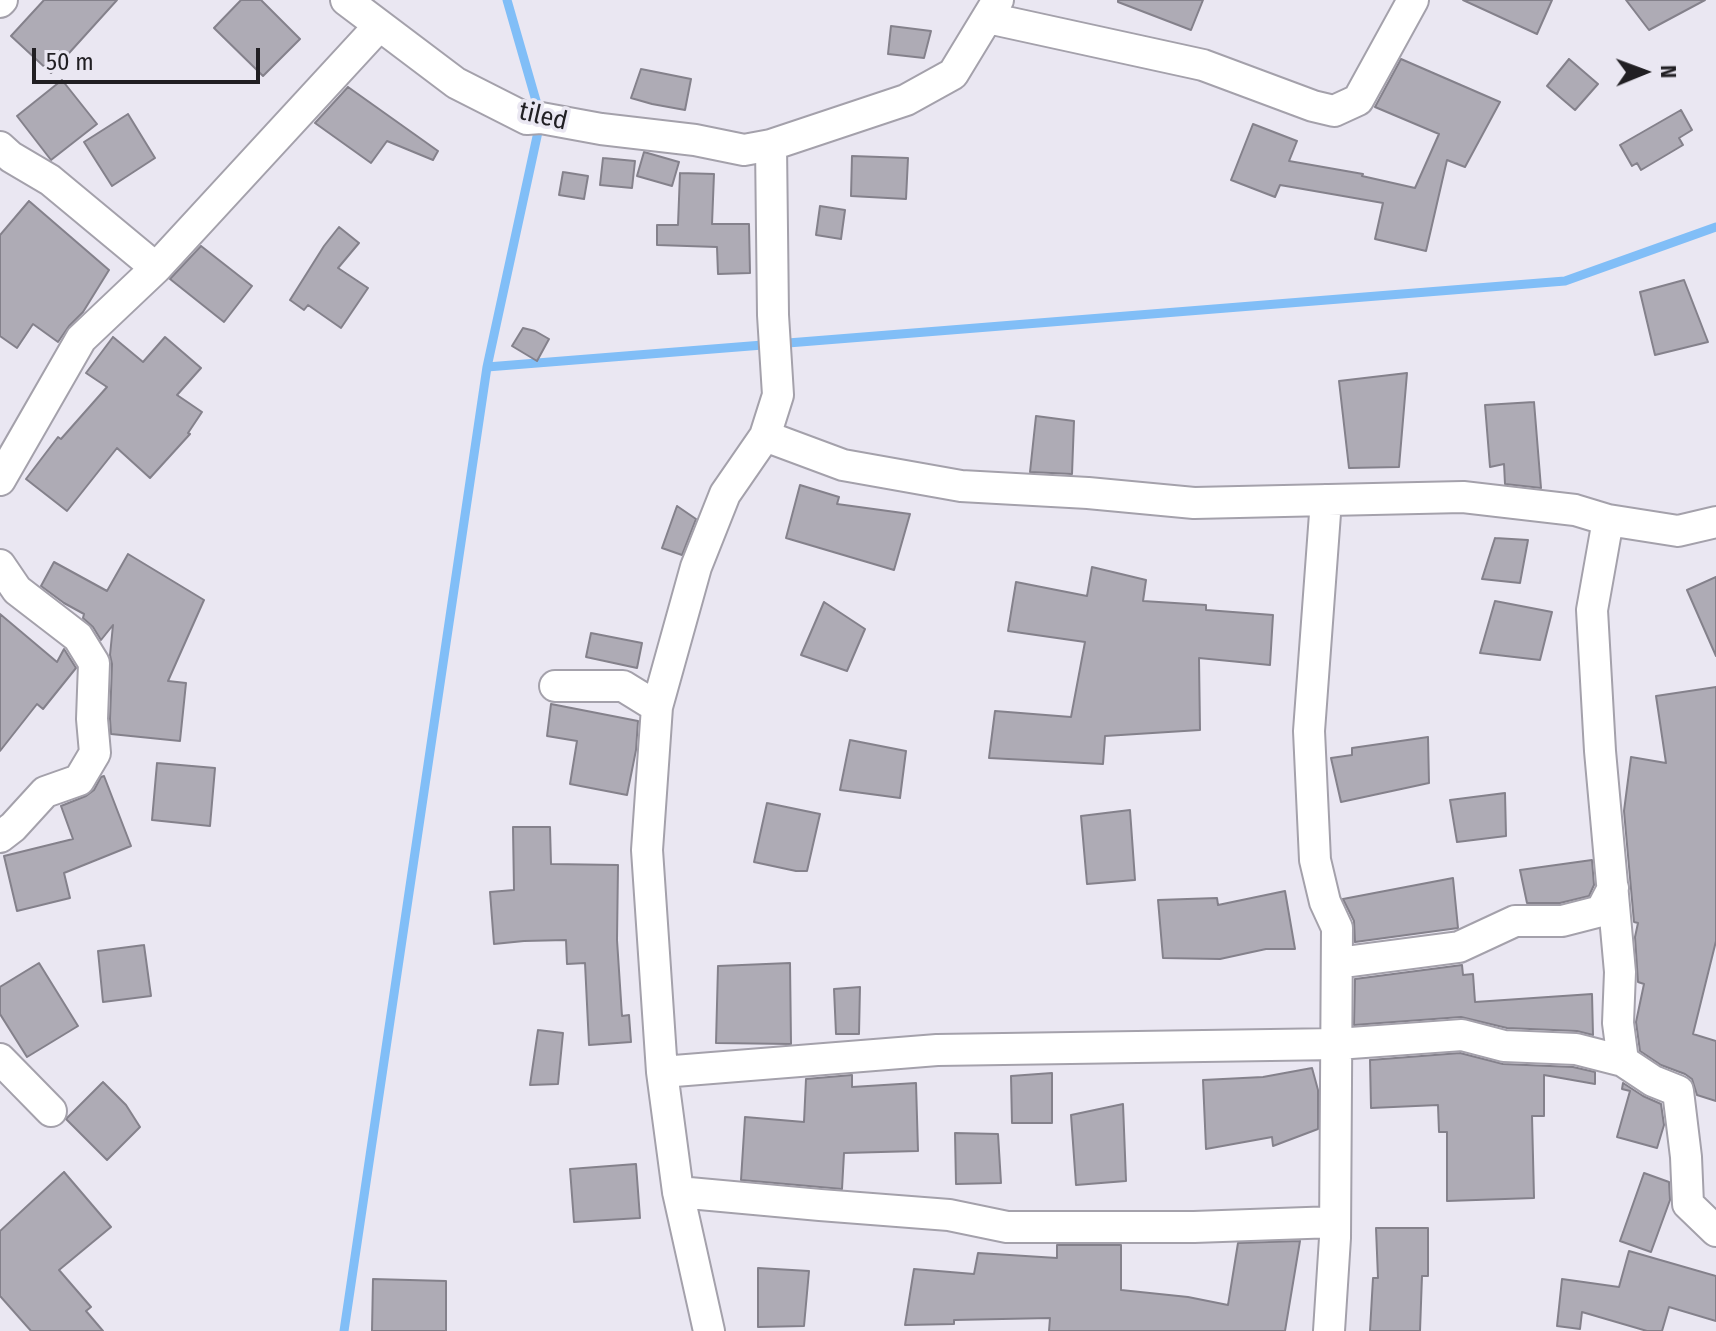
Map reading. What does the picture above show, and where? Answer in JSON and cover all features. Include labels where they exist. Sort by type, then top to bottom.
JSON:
[{"type":"street","name":"tiled","points":[[346,0],[456,83],[527,119],[541,118],[744,150],[771,145],[906,100],[953,74],[993,9]]},
{"type":"street","points":[[993,9],[1203,65],[1334,111],[1358,100],[1413,0]]},
{"type":"street","points":[[0,480],[81,339],[156,268],[379,26]]},
{"type":"street","points":[[709,1331],[678,1192],[662,1072],[647,850],[657,707],[696,567],[725,494],[765,436],[778,395],[773,315],[771,145]]},
{"type":"street","points":[[0,147],[50,180],[156,268]]},
{"type":"street","points":[[765,436],[843,465],[961,486],[1194,503],[1463,497],[1575,510],[1608,520],[1678,531],[1716,522]]},
{"type":"street","points":[[1326,500],[1309,731],[1315,860],[1325,902],[1337,928],[1335,1222],[1329,1331]]},
{"type":"street","points":[[1608,520],[1592,610],[1600,751],[1620,972],[1618,1023],[1623,1061]]},
{"type":"street","points":[[0,565],[17,590],[78,637],[94,663],[92,719],[95,753],[79,780],[45,792],[0,837]]},
{"type":"street","points":[[555,686],[623,686],[657,707]]},
{"type":"street","points":[[1337,963],[1459,947],[1515,921],[1562,921],[1585,916],[1601,911],[1613,888]]},
{"type":"street","points":[[662,1072],[937,1050],[1337,1044],[1462,1035],[1504,1046],[1576,1049],[1623,1061],[1653,1081],[1678,1091],[1688,1204],[1716,1231]]},
{"type":"street","points":[[0,1059],[51,1111]]},
{"type":"street","points":[[678,1192],[949,1215],[1007,1227],[1194,1227],[1335,1222]]},
{"type":"building","points":[[44,0],[117,0],[51,73],[11,36]]},
{"type":"building","points":[[241,0],[261,0],[300,39],[263,76],[214,28]]},
{"type":"building","points":[[1118,0],[1203,0],[1191,30]]},
{"type":"building","points":[[1463,0],[1552,0],[1537,34]]},
{"type":"building","points":[[1626,0],[1705,0],[1649,30]]},
{"type":"building","points":[[891,26],[931,31],[924,58],[888,54]]},
{"type":"building","points":[[1401,59],[1500,102],[1465,167],[1447,160],[1426,251],[1375,239],[1383,203],[1280,185],[1275,197],[1231,180],[1253,124],[1297,141],[1289,161],[1363,174],[1415,188],[1439,134],[1375,107]]},
{"type":"building","points":[[1569,59],[1598,84],[1575,110],[1547,86]]},
{"type":"building","points":[[641,69],[691,79],[685,110],[631,98]]},
{"type":"building","points":[[62,80],[97,124],[51,160],[17,116]]},
{"type":"building","points":[[348,87],[438,151],[433,160],[387,141],[371,163],[315,123]]},
{"type":"building","points":[[1681,110],[1692,130],[1679,138],[1683,145],[1641,170],[1637,163],[1632,166],[1620,145]]},
{"type":"building","points":[[128,114],[155,158],[112,186],[84,142]]},
{"type":"building","points":[[644,152],[679,162],[672,186],[637,176]]},
{"type":"building","points":[[852,156],[908,158],[906,199],[851,196]]},
{"type":"building","points":[[603,158],[635,161],[632,188],[600,185]]},
{"type":"building","points":[[563,172],[588,176],[584,199],[559,195]]},
{"type":"building","points":[[680,173],[714,174],[712,224],[749,224],[750,273],[718,274],[717,247],[657,245],[657,225],[678,225]]},
{"type":"building","points":[[29,201],[109,270],[83,312],[58,342],[33,324],[17,348],[0,336],[0,235]]},
{"type":"building","points":[[820,206],[845,210],[841,239],[816,235]]},
{"type":"building","points":[[339,227],[359,243],[338,268],[368,288],[341,328],[308,305],[304,310],[290,300]]},
{"type":"building","points":[[201,246],[252,286],[224,322],[170,279]]},
{"type":"building","points":[[1684,280],[1708,342],[1655,355],[1640,292]]},
{"type":"building","points":[[523,328],[549,339],[537,361],[512,346]]},
{"type":"building","points":[[113,337],[143,362],[165,337],[201,368],[177,395],[202,412],[190,434],[150,478],[117,448],[67,511],[26,479],[58,437],[61,439],[107,387],[86,373]]},
{"type":"building","points":[[1407,373],[1399,467],[1349,468],[1339,381]]},
{"type":"building","points":[[1534,402],[1541,488],[1505,484],[1504,464],[1490,467],[1485,405]]},
{"type":"building","points":[[1036,416],[1074,421],[1072,474],[1030,472]]},
{"type":"building","points":[[800,485],[839,497],[837,504],[910,514],[894,570],[786,538]]},
{"type":"building","points":[[677,506],[696,519],[682,555],[662,548]]},
{"type":"building","points":[[1495,538],[1528,540],[1520,583],[1482,579]]},
{"type":"building","points":[[128,554],[204,600],[168,681],[186,683],[180,741],[111,734],[110,655],[113,625],[101,640],[83,618],[84,614],[41,586],[54,562],[107,591]]},
{"type":"building","points":[[1092,567],[1146,580],[1143,601],[1206,605],[1206,610],[1273,615],[1270,665],[1199,658],[1200,730],[1105,736],[1103,764],[989,758],[995,711],[1071,717],[1085,642],[1008,631],[1016,582],[1087,596]]},
{"type":"building","points":[[1716,577],[1716,656],[1687,590]]},
{"type":"building","points":[[1495,601],[1552,612],[1540,660],[1480,653]]},
{"type":"building","points":[[824,602],[865,629],[847,671],[801,655]]},
{"type":"building","points":[[0,614],[57,662],[64,649],[76,668],[43,709],[37,704],[0,751]]},
{"type":"building","points":[[591,633],[642,643],[637,668],[586,657]]},
{"type":"building","points":[[1716,687],[1716,941],[1693,1034],[1716,1041],[1716,1101],[1697,1095],[1692,1079],[1685,1074],[1661,1065],[1640,1051],[1636,1022],[1644,984],[1638,982],[1635,937],[1638,923],[1634,922],[1624,811],[1631,757],[1666,763],[1656,696]]},
{"type":"building","points":[[551,704],[638,721],[627,795],[570,784],[577,741],[547,736]]},
{"type":"building","points":[[1428,737],[1429,783],[1341,802],[1331,758],[1352,755],[1352,748]]},
{"type":"building","points":[[850,740],[906,751],[900,798],[840,790]]},
{"type":"building","points":[[157,763],[215,768],[210,826],[152,820]]},
{"type":"building","points":[[104,776],[131,846],[64,873],[70,898],[17,911],[4,856],[73,839],[61,806],[86,796]]},
{"type":"building","points":[[1505,793],[1506,836],[1457,842],[1450,800]]},
{"type":"building","points":[[767,803],[820,814],[807,871],[754,862]]},
{"type":"building","points":[[1130,810],[1135,880],[1087,884],[1081,816]]},
{"type":"building","points":[[513,827],[550,827],[551,864],[618,865],[617,940],[622,1016],[629,1015],[631,1042],[589,1045],[585,963],[567,964],[566,940],[494,944],[490,892],[514,890]]},
{"type":"building","points":[[1592,860],[1594,885],[1589,896],[1560,903],[1527,903],[1520,870]]},
{"type":"building","points":[[1453,878],[1458,928],[1355,942],[1354,921],[1343,899]]},
{"type":"building","points":[[1285,891],[1295,949],[1266,949],[1220,959],[1163,958],[1158,900],[1217,898],[1218,905]]},
{"type":"building","points":[[144,945],[151,996],[103,1002],[98,951]]},
{"type":"building","points":[[39,963],[78,1026],[27,1057],[0,1014],[0,987]]},
{"type":"building","points":[[790,963],[791,1044],[716,1043],[718,966]]},
{"type":"building","points":[[1462,965],[1463,975],[1473,974],[1475,1002],[1592,994],[1593,1035],[1577,1031],[1507,1028],[1461,1017],[1354,1025],[1355,979]]},
{"type":"building","points":[[860,987],[859,1034],[836,1034],[834,989]]},
{"type":"building","points":[[538,1030],[563,1033],[558,1084],[530,1085]]},
{"type":"building","points":[[1460,1053],[1503,1064],[1573,1067],[1595,1072],[1595,1084],[1544,1075],[1544,1116],[1532,1116],[1534,1198],[1447,1201],[1447,1132],[1439,1132],[1438,1105],[1371,1108],[1370,1060]]},
{"type":"building","points":[[1312,1068],[1318,1090],[1318,1129],[1273,1146],[1272,1137],[1206,1149],[1203,1080],[1263,1077]]},
{"type":"building","points":[[1052,1073],[1052,1123],[1012,1123],[1011,1076]]},
{"type":"building","points":[[852,1075],[852,1087],[916,1083],[918,1151],[844,1153],[842,1189],[741,1180],[745,1117],[804,1122],[806,1079]]},
{"type":"building","points":[[103,1082],[126,1105],[140,1127],[107,1160],[66,1119]]},
{"type":"building","points":[[1623,1083],[1661,1104],[1664,1125],[1657,1148],[1617,1137],[1630,1091],[1622,1089]]},
{"type":"building","points":[[1123,1104],[1126,1181],[1076,1185],[1071,1115]]},
{"type":"building","points":[[955,1133],[998,1134],[1001,1183],[956,1184]]},
{"type":"building","points":[[636,1164],[640,1218],[574,1222],[570,1169]]},
{"type":"building","points":[[64,1172],[111,1227],[59,1270],[91,1307],[86,1311],[103,1331],[31,1331],[0,1296],[0,1231]]},
{"type":"building","points":[[1644,1173],[1669,1182],[1670,1200],[1651,1252],[1620,1241]]},
{"type":"building","points":[[1376,1228],[1428,1228],[1428,1276],[1422,1276],[1420,1331],[1370,1331],[1373,1278],[1378,1278]]},
{"type":"building","points":[[1300,1241],[1285,1331],[1049,1331],[1050,1318],[954,1320],[954,1324],[905,1325],[914,1269],[974,1274],[978,1253],[1057,1258],[1057,1245],[1121,1245],[1121,1290],[1228,1305],[1238,1243]]},
{"type":"building","points":[[1629,1251],[1716,1276],[1716,1321],[1669,1307],[1662,1331],[1647,1331],[1582,1312],[1580,1329],[1557,1326],[1562,1279],[1619,1287]]},
{"type":"building","points":[[758,1268],[809,1271],[804,1326],[758,1327]]},
{"type":"building","points":[[373,1279],[446,1281],[446,1331],[372,1331]]},
{"type":"waterway","points":[[344,1331],[487,367],[541,118],[507,0]]},
{"type":"waterway","points":[[487,367],[1565,281],[1716,227]]}]
